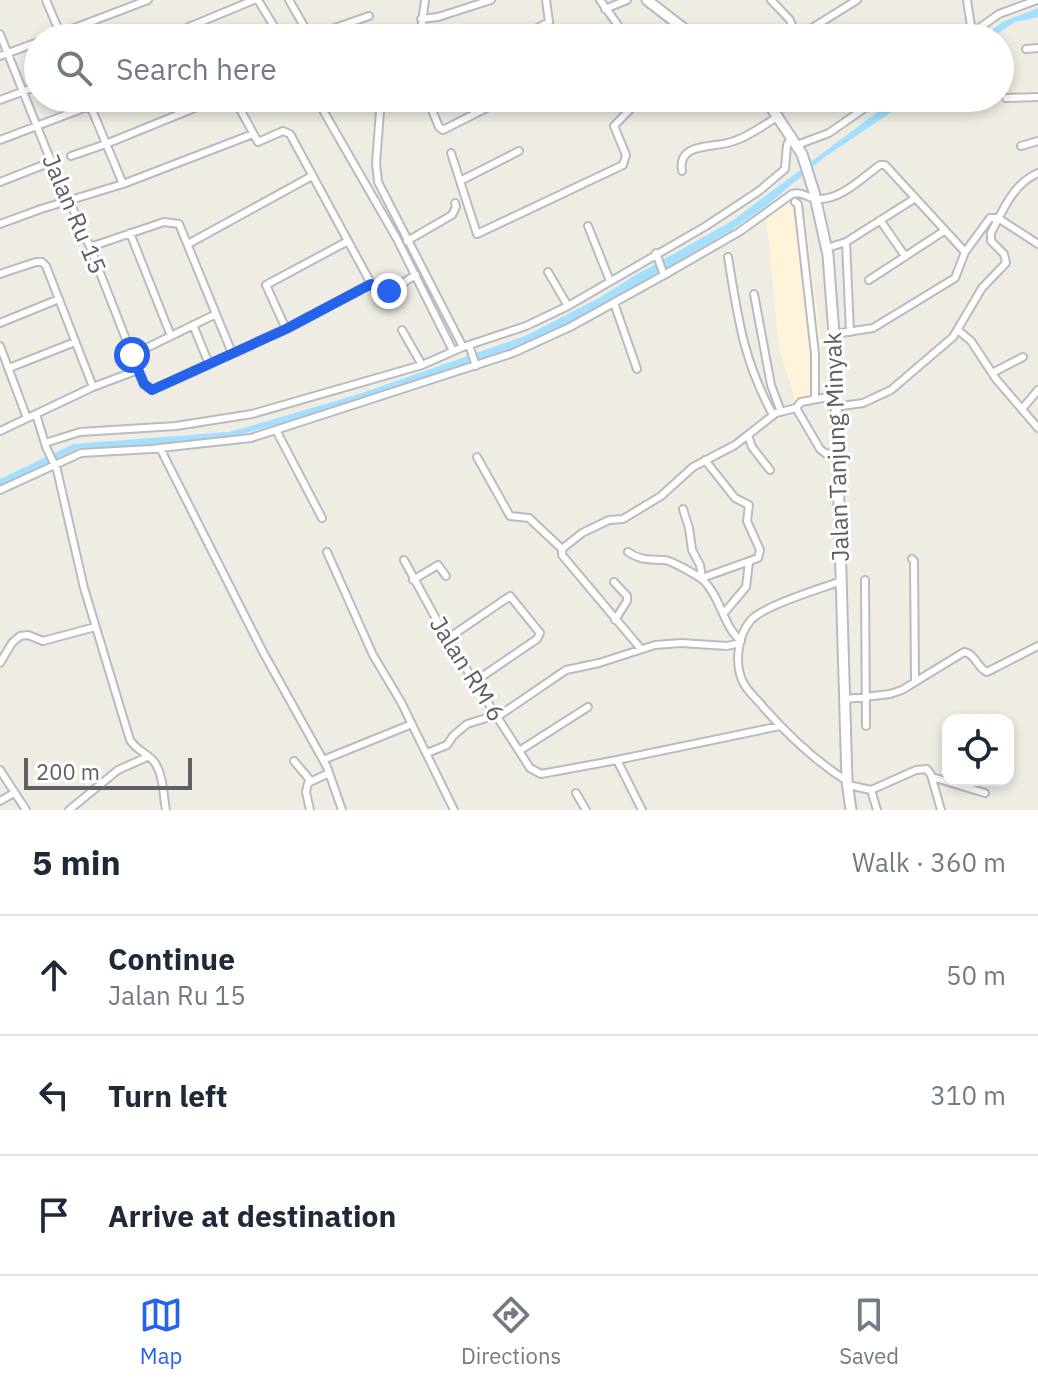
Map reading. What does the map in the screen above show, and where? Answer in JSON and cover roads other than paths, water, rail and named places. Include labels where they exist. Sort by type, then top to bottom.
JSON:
[{"type":"main road","points":[[647,0],[678,24]]},
{"type":"main road","name":"Jalan Tanjung Minyak","points":[[776,112],[800,150],[816,199],[827,248],[834,334],[834,402],[851,810]]},
{"type":"street","points":[[46,0],[56,24]]},
{"type":"street","points":[[90,24],[148,0]]},
{"type":"street","points":[[197,24],[256,0],[272,24]]},
{"type":"street","points":[[289,0],[303,24]]},
{"type":"street","points":[[421,24],[425,0]]},
{"type":"street","points":[[421,19],[438,17],[491,0]]},
{"type":"street","points":[[545,24],[549,22],[546,0]]},
{"type":"street","points":[[600,0],[616,24]]},
{"type":"street","points":[[605,9],[627,0]]},
{"type":"street","points":[[771,0],[792,24]]},
{"type":"street","points":[[818,24],[857,0]]},
{"type":"street","points":[[967,0],[968,24]]},
{"type":"street","points":[[985,24],[999,14],[1037,0]]},
{"type":"street","points":[[346,24],[369,16]]},
{"type":"street","name":"Jalan Ru 15","points":[[0,34],[4,55],[24,97]]},
{"type":"street","points":[[4,55],[24,47]]},
{"type":"street","points":[[1026,49],[1038,48]]},
{"type":"street","points":[[0,100],[22,92]]},
{"type":"street","points":[[1014,98],[1038,97]]},
{"type":"street","name":"Jalan Ru 15","points":[[31,112],[90,247],[144,384],[152,390],[209,364]]},
{"type":"street","points":[[0,140],[75,112]]},
{"type":"street","points":[[93,112],[123,184]]},
{"type":"street","points":[[71,156],[185,112]]},
{"type":"street","points":[[241,112],[258,142],[288,131],[371,284],[382,293],[416,275]]},
{"type":"street","points":[[324,112],[389,224],[453,351]]},
{"type":"street","points":[[380,112],[376,176],[407,241],[476,364]]},
{"type":"street","points":[[433,112],[439,127],[446,129],[479,112]]},
{"type":"street","points":[[451,153],[477,234],[623,165],[626,155],[614,126],[628,112]]},
{"type":"street","points":[[800,150],[859,112]]},
{"type":"street","points":[[682,171],[680,161],[684,154],[695,148],[736,141],[779,116]]},
{"type":"street","points":[[0,224],[123,184],[253,134]]},
{"type":"street","points":[[46,445],[80,432],[176,426],[252,414],[422,365],[526,326],[568,306],[657,255],[759,191],[785,169],[787,145],[792,136]]},
{"type":"street","points":[[1021,146],[1038,141]]},
{"type":"street","points":[[460,181],[519,151]]},
{"type":"street","points":[[0,182],[51,162]]},
{"type":"street","points":[[0,490],[54,463],[90,451],[234,441],[276,430],[540,343],[739,232],[792,194],[799,192],[816,199],[831,198],[880,165],[885,165],[965,252]]},
{"type":"street","points":[[562,549],[590,529],[609,520],[623,519],[661,496],[678,478],[748,435],[773,415],[815,398],[863,403],[881,396],[959,331],[982,288],[1006,263],[1006,258],[989,237],[998,218],[1015,190],[1024,180],[1038,173]]},
{"type":"street","points":[[188,244],[312,176]]},
{"type":"street","points":[[827,248],[846,242],[914,199]]},
{"type":"street","points":[[795,202],[798,204],[815,354],[815,398]]},
{"type":"street","points":[[407,241],[452,215],[455,203]]},
{"type":"street","points":[[834,334],[873,328],[955,278],[965,252],[987,220],[998,218],[1038,243]]},
{"type":"street","points":[[389,224],[396,219]]},
{"type":"street","points":[[880,220],[905,256]]},
{"type":"street","points":[[90,247],[164,222],[175,222],[188,244],[232,353]]},
{"type":"street","points":[[588,226],[610,281]]},
{"type":"street","points":[[869,280],[944,231]]},
{"type":"street","points":[[130,233],[171,336]]},
{"type":"street","points":[[286,329],[266,285],[348,241]]},
{"type":"street","points":[[846,242],[850,332]]},
{"type":"street","points":[[657,255],[664,273]]},
{"type":"street","points":[[728,257],[743,347],[758,388],[773,415]]},
{"type":"street","points":[[0,274],[42,262],[46,266],[93,387]]},
{"type":"street","points":[[548,272],[568,306]]},
{"type":"street","points":[[193,325],[209,364],[286,329],[371,284]]},
{"type":"street","points":[[754,294],[771,385],[781,412]]},
{"type":"street","points":[[0,323],[59,299]]},
{"type":"street","points":[[614,303],[637,369]]},
{"type":"street","points":[[132,355],[216,314]]},
{"type":"street","points":[[402,330],[422,365]]},
{"type":"street","points":[[959,331],[971,341],[992,373],[1038,428]]},
{"type":"street","points":[[9,368],[75,342]]},
{"type":"street","points":[[0,346],[27,418]]},
{"type":"street","points":[[992,373],[1023,357]]},
{"type":"street","points":[[0,431],[93,387],[138,370]]},
{"type":"street","points":[[1022,409],[1038,390]]},
{"type":"street","points":[[796,408],[820,449],[837,455]]},
{"type":"street","points":[[36,414],[54,463],[95,627],[130,740],[135,748],[152,759],[158,770],[166,810]]},
{"type":"street","points":[[276,430],[322,518]]},
{"type":"street","points":[[748,435],[752,447],[770,470]]},
{"type":"street","points":[[160,448],[263,652],[323,760],[342,810]]},
{"type":"street","points":[[477,457],[510,516],[529,518],[562,549],[562,555],[641,649]]},
{"type":"street","points":[[702,578],[758,558],[760,550],[747,521],[749,505],[735,498],[705,460]]},
{"type":"street","points":[[683,509],[702,578]]},
{"type":"street","points":[[327,552],[373,655],[412,724],[454,810]]},
{"type":"street","points":[[628,552],[638,559],[666,560],[702,578],[741,642]]},
{"type":"street","points":[[912,559],[915,681]]},
{"type":"street","name":"Jalan RM 6","points":[[404,560],[447,639],[530,768],[537,773],[617,760]]},
{"type":"street","points":[[724,613],[746,587],[749,562]]},
{"type":"street","points":[[413,580],[438,565],[446,576]]},
{"type":"street","points":[[842,580],[759,614],[748,624],[741,642],[739,665],[743,681],[780,726],[821,764],[848,783],[871,790],[916,770],[927,769],[941,810]]},
{"type":"street","points":[[865,580],[866,726]]},
{"type":"street","points":[[614,582],[627,596],[615,620]]},
{"type":"street","points":[[447,639],[508,596],[513,596],[540,633],[537,639],[474,682]]},
{"type":"street","points":[[0,663],[20,636],[28,635],[43,641],[95,627]]},
{"type":"street","points":[[427,753],[447,745],[467,724],[496,716],[566,670],[641,649],[681,643],[727,646],[741,642]]},
{"type":"street","points":[[846,699],[890,694],[964,652],[987,672],[1038,646]]},
{"type":"street","points":[[519,751],[588,707]]},
{"type":"street","points":[[323,760],[412,724]]},
{"type":"street","points":[[642,810],[617,760],[780,726]]},
{"type":"street","points":[[69,810],[118,770],[147,757]]},
{"type":"street","points":[[294,761],[310,780]]},
{"type":"street","points":[[0,770],[26,810]]},
{"type":"street","points":[[310,780],[329,773]]},
{"type":"street","points":[[932,777],[985,793]]},
{"type":"street","points":[[310,780],[306,792],[310,810]]},
{"type":"street","points":[[871,790],[877,810]]},
{"type":"street","points":[[0,801],[14,793]]},
{"type":"street","points":[[576,793],[586,810]]},
{"type":"water","points":[[1038,8],[1038,17],[1000,24]]},
{"type":"water","points":[[877,112],[891,112],[822,159],[766,206],[730,231],[610,301],[521,347],[395,387],[357,403],[231,437],[79,448],[0,485],[0,479],[73,444],[228,432],[359,394],[525,336],[599,298],[732,221]]}]
